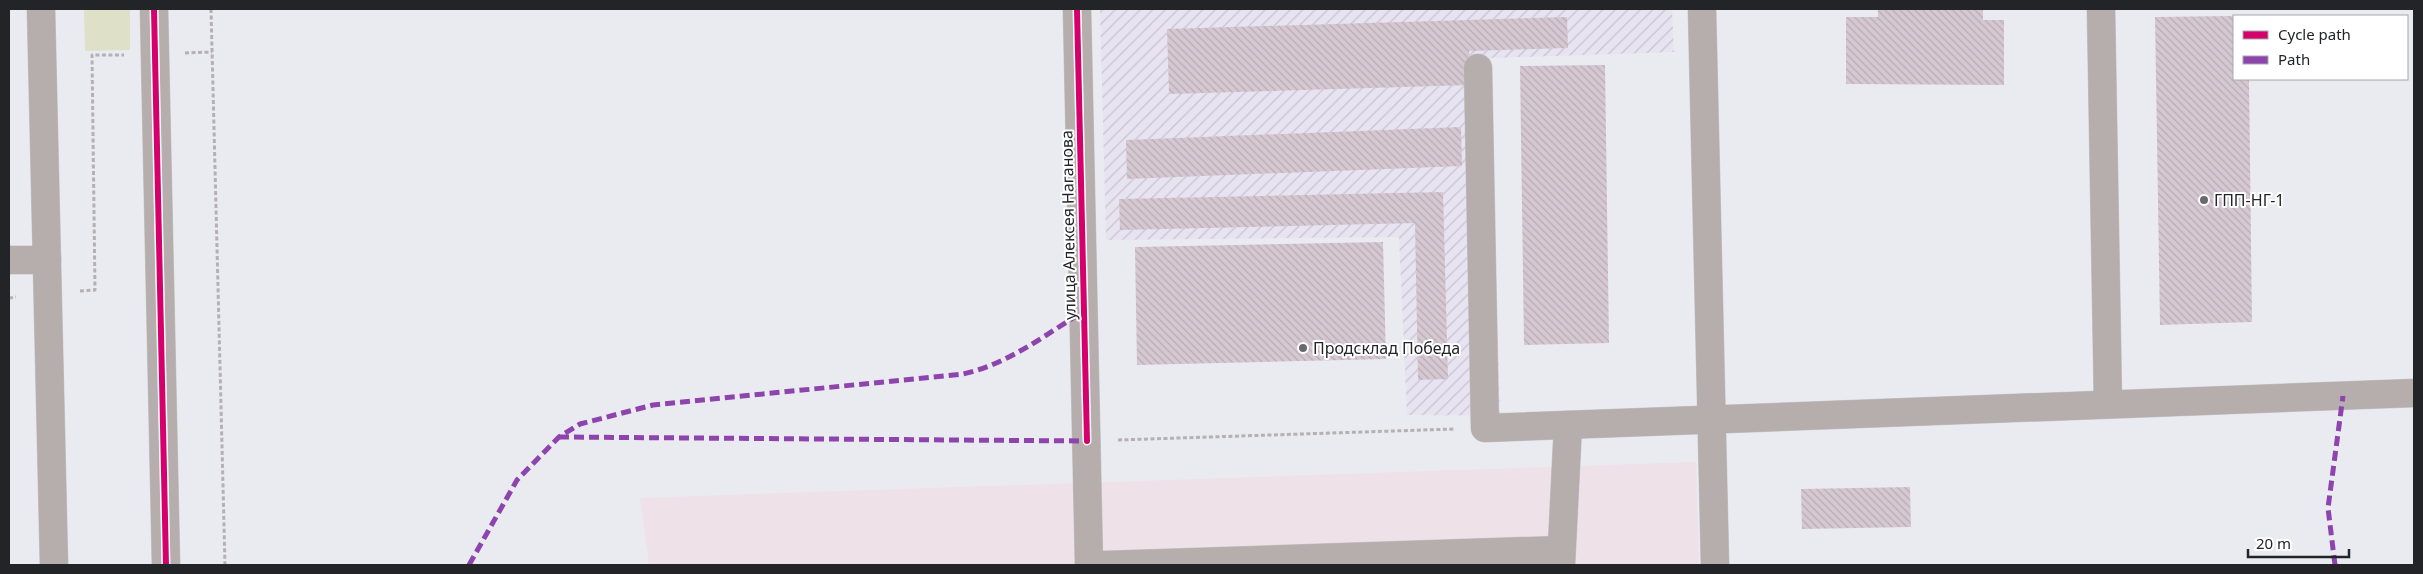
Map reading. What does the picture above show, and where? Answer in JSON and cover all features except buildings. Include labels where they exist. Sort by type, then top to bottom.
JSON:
[{"type":"street","points":[[41,9],[54,565]]},
{"type":"street","points":[[154,9],[166,565]]},
{"type":"street","name":"улица Алексея Наганова","points":[[1077,9],[1089,565]]},
{"type":"street","points":[[1702,9],[1714,565]]},
{"type":"street","points":[[2102,9],[2108,404]]},
{"type":"street","points":[[1478,68],[1485,428],[2414,393]]},
{"type":"street","points":[[9,260],[47,260]]},
{"type":"street","points":[[1104,565],[1560,558],[1568,425]]},
{"type":"path","points":[[211,9],[225,565]]},
{"type":"path","points":[[9,298],[95,290],[92,55],[212,52]]},
{"type":"path","points":[[1087,441],[1485,428]]},
{"type":"shaded area","points":[[1100,9],[1672,9],[1674,52],[1490,58],[1500,416],[1407,415],[1399,237],[1106,240]]},
{"type":"shaded area","points":[[1696,462],[1699,565],[649,565],[640,498]]},
{"type":"green space","points":[[84,9],[130,9],[130,50],[85,51]]},
{"type":"marked path","points":[[469,565],[517,480],[559,437],[580,424],[653,405],[963,374],[1011,356],[1084,311]]},
{"type":"marked path","points":[[2335,565],[2328,508],[2343,396]]},
{"type":"marked path","points":[[559,437],[1087,441]]},
{"type":"cycle path","points":[[154,9],[166,565]]},
{"type":"cycle path","points":[[1077,9],[1087,441]]},
{"type":"place","name":"ГПП-НГ-1","points":[[2204,200]]},
{"type":"place","name":"Продсклад Победа","points":[[1303,348]]}]
